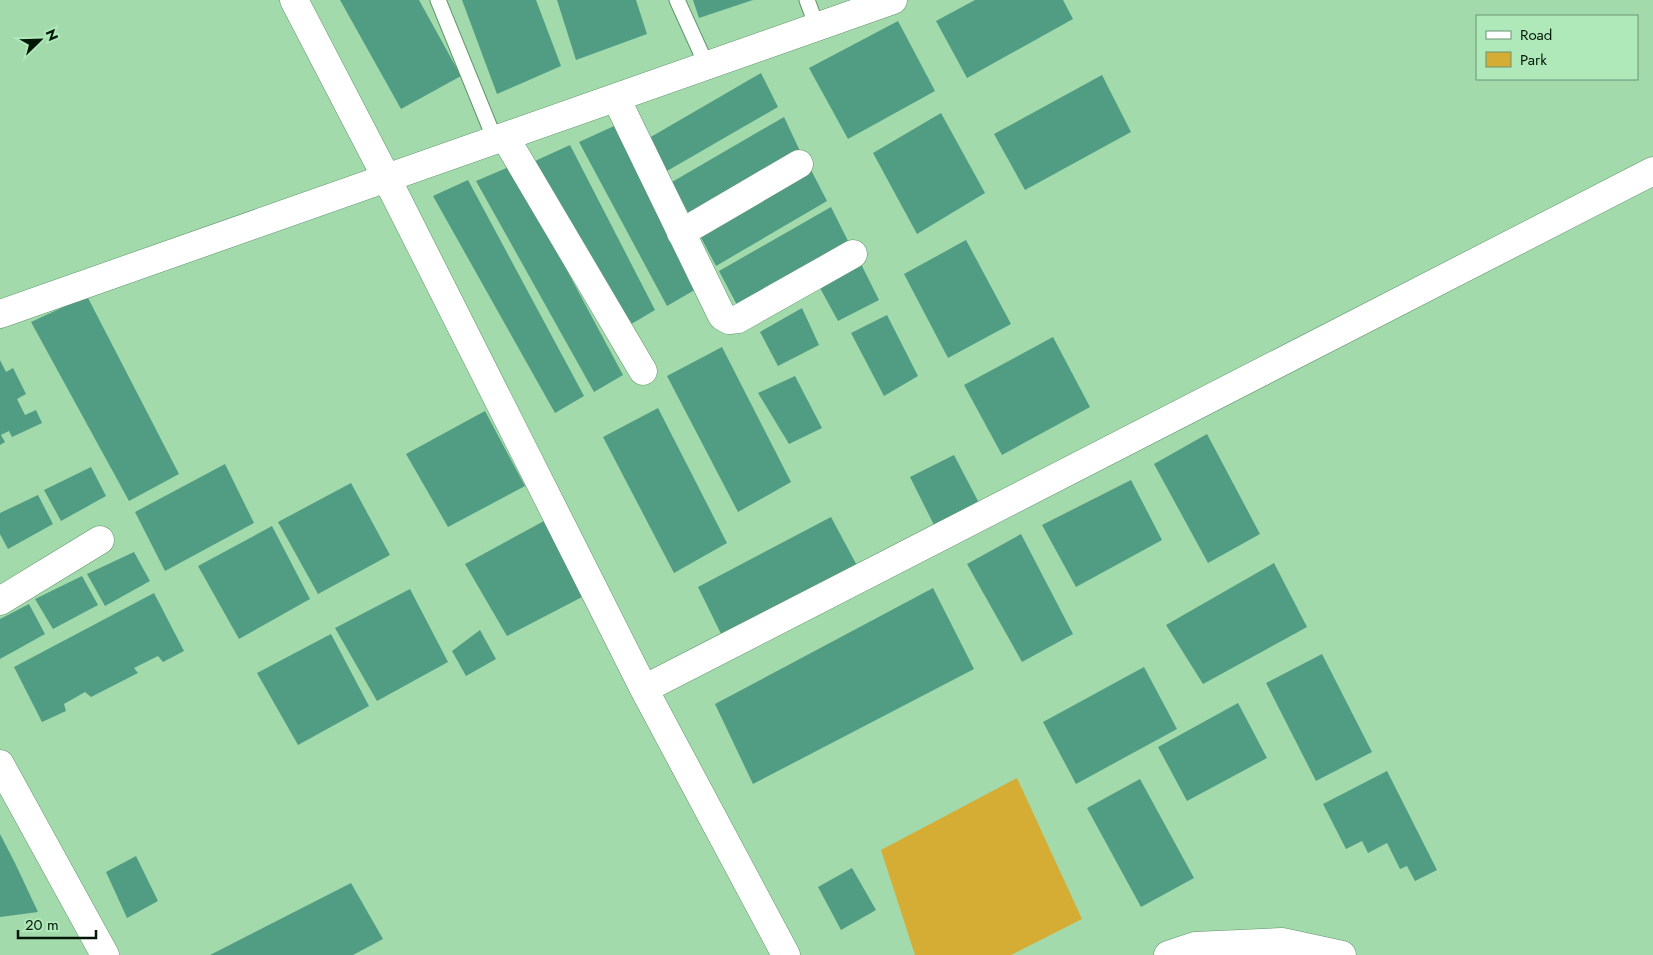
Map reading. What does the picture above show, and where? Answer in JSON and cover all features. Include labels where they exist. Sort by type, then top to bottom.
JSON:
[{"type":"street","points":[[294,0],[386,177],[644,689],[786,955]]},
{"type":"street","points":[[0,314],[893,0]]},
{"type":"street","points":[[616,98],[722,316],[730,320],[738,318],[853,254]]},
{"type":"street","points":[[500,139],[643,371]]},
{"type":"street","points":[[681,233],[799,164]]},
{"type":"street","points":[[644,689],[1653,171]]},
{"type":"street","points":[[0,601],[100,540]]},
{"type":"street","points":[[0,764],[106,955]]},
{"type":"street","points":[[1168,955],[1195,946],[1282,942],[1342,955]]},
{"type":"lane","points":[[438,0],[500,139]]},
{"type":"lane","points":[[677,0],[707,66]]},
{"type":"lane","points":[[807,0],[817,27]]},
{"type":"green space","points":[[1017,778],[1082,919],[1011,955],[915,955],[881,850]]},
{"type":"building","points":[[340,0],[419,0],[461,76],[401,109]]},
{"type":"building","points":[[462,0],[536,0],[561,66],[497,94]]},
{"type":"building","points":[[557,0],[636,0],[647,34],[576,60]]},
{"type":"building","points":[[693,0],[753,0],[699,18]]},
{"type":"building","points":[[975,0],[1063,0],[1073,19],[967,78],[936,21]]},
{"type":"building","points":[[898,21],[935,91],[848,139],[809,68]]},
{"type":"building","points":[[761,73],[778,107],[667,171],[649,138]]},
{"type":"building","points":[[1102,75],[1131,132],[1025,190],[994,134]]},
{"type":"building","points":[[941,113],[985,193],[917,234],[873,153]]},
{"type":"building","points":[[784,117],[800,151],[690,216],[672,182]]},
{"type":"building","points":[[614,126],[698,288],[667,306],[579,142]]},
{"type":"building","points":[[570,145],[655,310],[628,326],[535,161]]},
{"type":"building","points":[[511,166],[623,375],[594,392],[476,181]]},
{"type":"building","points":[[810,168],[827,201],[716,266],[698,232]]},
{"type":"building","points":[[468,180],[584,396],[555,413],[433,196]]},
{"type":"building","points":[[831,207],[848,241],[737,305],[719,271]]},
{"type":"building","points":[[966,240],[1011,324],[948,358],[904,274]]},
{"type":"building","points":[[861,264],[879,300],[838,321],[820,288]]},
{"type":"building","points":[[87,296],[179,474],[129,501],[31,322]]},
{"type":"building","points":[[802,308],[819,345],[778,366],[760,332]]},
{"type":"building","points":[[887,315],[918,376],[884,396],[851,333]]},
{"type":"building","points":[[1053,337],[1090,407],[1002,455],[964,385]]},
{"type":"building","points":[[722,347],[791,482],[738,512],[667,376]]},
{"type":"building","points":[[0,360],[6,372],[13,368],[26,394],[17,399],[25,415],[36,410],[42,423],[12,437],[9,431],[1,435],[5,442],[0,445]]},
{"type":"building","points":[[795,376],[822,428],[789,444],[758,393]]},
{"type":"building","points":[[658,408],[727,543],[674,573],[603,437]]},
{"type":"building","points":[[485,411],[525,486],[448,527],[406,454]]},
{"type":"building","points":[[1207,434],[1260,534],[1208,563],[1154,464]]},
{"type":"building","points":[[954,455],[979,503],[934,525],[910,477]]},
{"type":"building","points":[[225,464],[254,523],[165,571],[135,512]]},
{"type":"building","points":[[91,467],[106,496],[61,521],[44,490]]},
{"type":"building","points":[[1131,480],[1162,540],[1076,587],[1042,525]]},
{"type":"building","points":[[351,483],[390,555],[318,594],[278,522]]},
{"type":"building","points":[[38,495],[53,524],[8,549],[0,534],[0,513]]},
{"type":"building","points":[[831,517],[861,573],[725,642],[698,587]]},
{"type":"building","points":[[544,521],[584,596],[507,636],[465,564]]},
{"type":"building","points":[[272,526],[310,599],[239,639],[198,566]]},
{"type":"building","points":[[1021,534],[1073,634],[1022,662],[967,564]]},
{"type":"building","points":[[134,552],[150,581],[105,606],[87,574]]},
{"type":"building","points":[[1274,563],[1307,627],[1203,684],[1166,625]]},
{"type":"building","points":[[82,576],[98,605],[53,629],[35,599]]},
{"type":"building","points":[[933,588],[974,669],[753,784],[715,704]]},
{"type":"building","points":[[410,589],[448,662],[377,701],[335,628]]},
{"type":"building","points":[[154,593],[184,651],[163,662],[158,656],[134,668],[138,673],[91,697],[85,692],[64,704],[66,711],[42,722],[14,667]]},
{"type":"building","points":[[29,604],[45,634],[0,659],[0,619]]},
{"type":"building","points":[[480,630],[496,659],[466,676],[452,651]]},
{"type":"building","points":[[331,634],[369,706],[298,745],[257,673]]},
{"type":"building","points":[[1322,654],[1372,752],[1316,781],[1266,683]]},
{"type":"building","points":[[1144,667],[1177,729],[1076,784],[1043,722]]},
{"type":"building","points":[[1238,703],[1267,758],[1187,801],[1158,747]]},
{"type":"building","points":[[1387,771],[1437,870],[1415,881],[1407,866],[1400,869],[1387,843],[1368,853],[1362,841],[1346,849],[1323,804]]},
{"type":"building","points":[[1140,779],[1194,878],[1141,907],[1087,808]]},
{"type":"building","points":[[0,834],[15,863],[38,912],[0,917]]},
{"type":"building","points":[[136,856],[158,901],[127,918],[106,872]]},
{"type":"building","points":[[852,868],[876,910],[841,930],[818,887]]},
{"type":"building","points":[[351,883],[383,939],[353,955],[210,955]]}]
